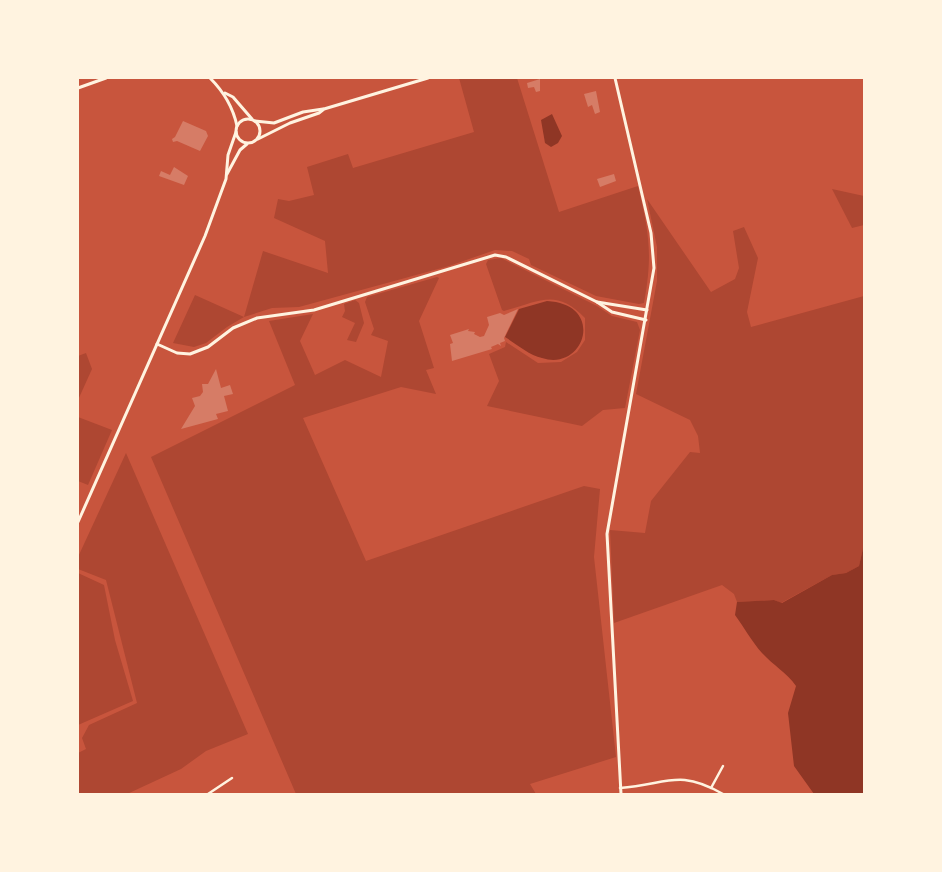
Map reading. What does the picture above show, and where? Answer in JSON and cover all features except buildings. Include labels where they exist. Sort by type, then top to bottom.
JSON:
[{"type":"main road","points":[[78,88],[106,78]]},
{"type":"main road","points":[[210,78],[224,93],[234,112],[237,127],[228,155],[227,174]]},
{"type":"main road","points":[[237,127],[244,120],[274,123],[310,109],[324,109],[428,78]]},
{"type":"main road","points":[[614,78],[651,233],[654,268],[607,534],[621,794]]},
{"type":"main road","points":[[224,93],[233,97],[255,121],[260,133],[258,139]]},
{"type":"main road","points":[[78,522],[205,236],[227,174],[240,150],[247,143],[290,123],[319,114],[324,109]]},
{"type":"main road","points":[[236,132],[241,141],[247,143]]},
{"type":"main road","points":[[157,344],[178,353],[190,354],[208,348],[233,328],[257,318],[314,310],[495,255],[506,257],[597,302],[612,312],[646,320]]},
{"type":"main road","points":[[597,302],[648,310]]},
{"type":"street","points":[[711,788],[723,766]]},
{"type":"street","points":[[208,794],[232,778]]},
{"type":"street","points":[[620,788],[650,785],[676,778],[690,780],[723,794]]},
{"type":"shaded area","points":[[459,78],[517,78],[559,212],[638,186],[645,217],[649,257],[644,303],[639,304],[596,296],[531,265],[529,259],[512,251],[495,250],[449,266],[299,307],[272,308],[244,317],[263,251],[328,273],[325,241],[274,218],[278,199],[289,201],[314,195],[307,167],[348,154],[353,168],[474,132]]},
{"type":"shaded area","points":[[552,114],[562,136],[558,143],[551,147],[545,143],[541,120]]},
{"type":"shaded area","points":[[832,189],[864,196],[864,225],[852,228]]},
{"type":"shaded area","points":[[647,199],[711,292],[735,279],[739,268],[733,231],[744,227],[758,258],[747,312],[751,327],[864,296],[864,544],[859,566],[846,573],[832,575],[781,603],[774,600],[737,602],[734,594],[722,585],[614,623],[610,530],[645,533],[651,501],[690,452],[700,453],[698,436],[690,420],[636,394],[657,281],[657,247]]},
{"type":"shaded area","points":[[501,258],[597,306],[612,316],[637,322],[640,330],[625,408],[603,410],[582,426],[487,406],[499,381],[489,354],[505,347],[506,342],[538,363],[561,362],[577,352],[585,340],[585,318],[565,303],[556,300],[538,301],[502,310],[486,264],[488,260]]},
{"type":"shaded area","points":[[439,278],[419,321],[434,368],[426,370],[436,394],[401,387],[303,418],[366,561],[584,486],[600,489],[594,557],[616,757],[530,784],[536,794],[296,794],[151,457],[295,385],[269,321],[313,314],[300,341],[315,375],[345,360],[381,377],[388,341],[371,335],[374,329],[365,302],[367,297]]},
{"type":"shaded area","points":[[195,295],[244,317],[206,343],[194,347],[173,343]]},
{"type":"shaded area","points":[[355,300],[359,303],[364,323],[356,342],[347,340],[355,323],[342,317],[345,311],[344,304]]},
{"type":"shaded area","points":[[547,301],[565,305],[577,313],[583,324],[583,336],[578,347],[569,355],[557,360],[542,358],[532,354],[505,337],[519,309]]},
{"type":"shaded area","points":[[86,353],[92,369],[78,400],[78,356]]},
{"type":"shaded area","points":[[78,417],[112,430],[88,485],[78,481]]},
{"type":"shaded area","points":[[126,453],[248,734],[206,751],[181,769],[127,794],[78,794],[78,753],[86,749],[82,738],[89,725],[137,703],[106,580],[78,569],[78,557]]},
{"type":"shaded area","points":[[864,544],[864,794],[814,794],[794,766],[788,713],[796,686],[762,653],[751,639],[735,615],[737,602],[774,600],[782,603],[832,575],[846,573],[859,566]]},
{"type":"shaded area","points":[[78,573],[104,585],[115,640],[133,701],[78,725]]}]
